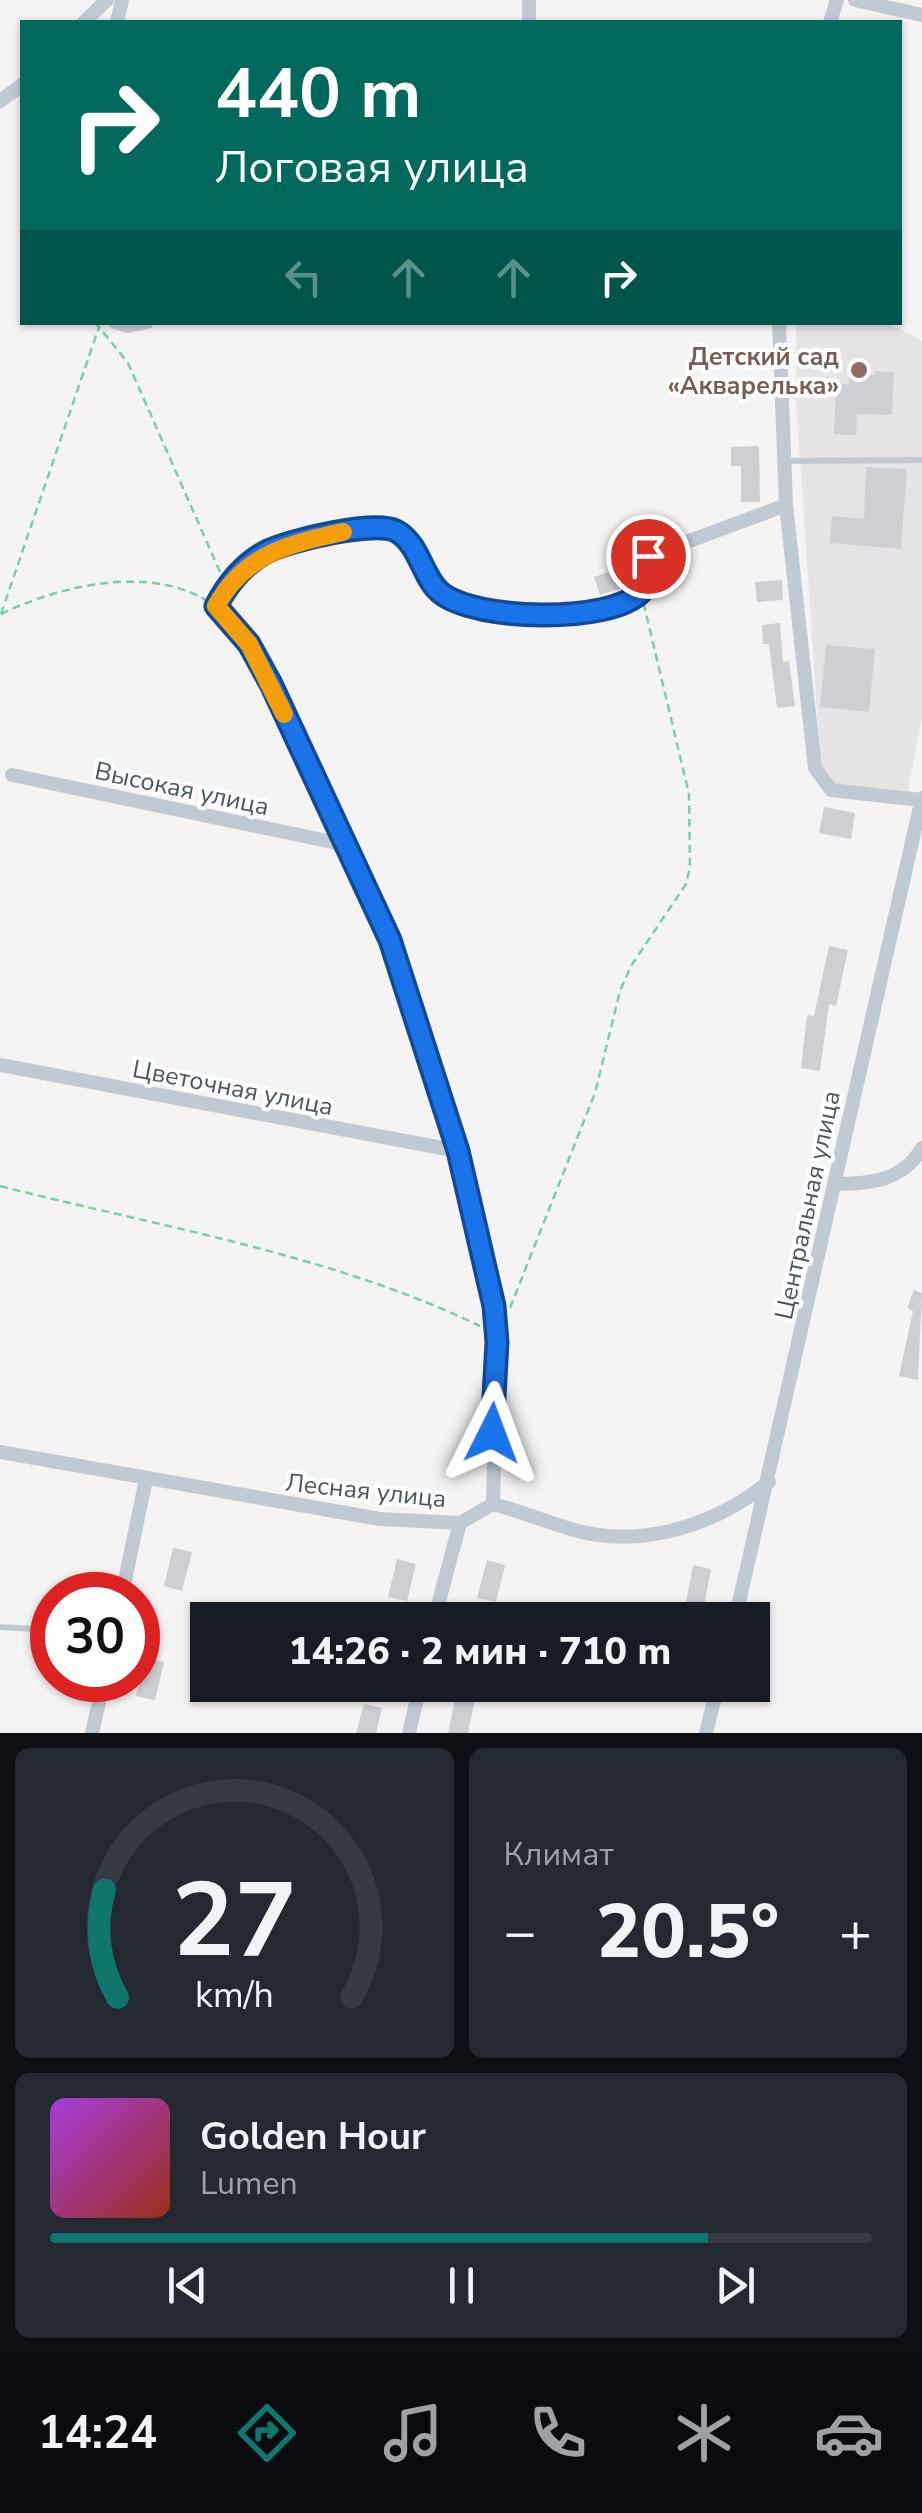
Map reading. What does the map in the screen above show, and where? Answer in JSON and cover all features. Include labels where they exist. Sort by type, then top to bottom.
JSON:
[{"type":"street","points":[[86,20],[107,0]]},
{"type":"street","points":[[855,0],[922,15]]},
{"type":"street","name":"Центральная улица","points":[[740,1602],[922,799],[831,790],[814,768],[786,505],[779,325]]},
{"type":"street","points":[[770,1481],[722,1513],[691,1527],[660,1533],[623,1536],[576,1530],[493,1504],[496,1334],[489,1273],[458,1151],[390,940],[257,656],[216,606],[226,587],[270,550],[382,528],[404,537],[440,592],[478,609],[553,614],[618,603],[639,595],[638,570],[648,556],[786,505]]},
{"type":"street","name":"Высокая улица","points":[[12,775],[342,844]]},
{"type":"street","name":"Цветочная улица","points":[[0,1065],[458,1151]]},
{"type":"street","points":[[834,1184],[890,1178],[910,1169],[922,1148]]},
{"type":"street","name":"Лесная улица","points":[[0,1452],[323,1512],[460,1523],[493,1504]]},
{"type":"street","points":[[127,1572],[146,1480]]},
{"type":"street","points":[[439,1602],[460,1523]]},
{"type":"street","points":[[92,1733],[99,1702]]},
{"type":"street","points":[[409,1733],[416,1702]]},
{"type":"street","points":[[706,1733],[714,1702]]},
{"type":"lane","points":[[784,461],[922,460]]},
{"type":"lane","points":[[0,1627],[30,1629]]},
{"type":"path","points":[[98,325],[128,363],[226,587]]},
{"type":"path","points":[[1,614],[99,328]]},
{"type":"path","points":[[1,614],[54,594],[103,584],[184,590],[216,606]]},
{"type":"path","points":[[0,1186],[329,1269],[415,1296],[496,1334],[595,1093],[620,992],[632,966],[686,884],[690,867],[690,810],[678,733],[639,595]]},
{"type":"shaded area","points":[[796,325],[892,325],[922,341],[922,718],[908,791],[835,785],[821,772],[796,399]]},
{"type":"building","points":[[875,371],[894,372],[892,415],[857,414],[856,435],[834,434],[836,383],[849,384],[849,374],[875,375]]},
{"type":"building","points":[[759,446],[760,502],[741,502],[741,466],[731,466],[731,447]]},
{"type":"building","points":[[866,467],[907,469],[901,549],[830,543],[832,516],[864,519]]},
{"type":"building","points":[[623,567],[628,586],[600,595],[594,577]]},
{"type":"building","points":[[782,580],[783,600],[757,602],[755,582]]},
{"type":"building","points":[[780,623],[783,662],[789,661],[795,706],[777,708],[769,644],[763,644],[762,625]]},
{"type":"building","points":[[826,645],[875,649],[869,712],[820,707]]},
{"type":"building","points":[[824,807],[855,813],[851,839],[819,833]]},
{"type":"building","points":[[829,946],[848,950],[836,1006],[829,1004],[820,1071],[801,1068],[807,1015],[814,1016]]},
{"type":"building","points":[[914,1290],[922,1293],[918,1380],[899,1376],[913,1311],[907,1308]]},
{"type":"building","points":[[173,1548],[192,1552],[182,1591],[164,1586]]},
{"type":"building","points":[[397,1559],[416,1564],[407,1601],[388,1597]]},
{"type":"building","points":[[487,1560],[505,1565],[496,1602],[477,1598]]},
{"type":"building","points":[[693,1565],[711,1569],[705,1602],[686,1602]]},
{"type":"building","points":[[454,1702],[474,1702],[468,1733],[448,1733]]},
{"type":"building","points":[[364,1704],[382,1708],[376,1733],[356,1733]]},
{"type":"slow traffic","points":[[284,714],[257,656],[216,606],[243,568],[270,550],[343,532]]},
{"type":"place","name":"Детский сад «Акварелька»","points":[[859,370]]},
{"type":"route","points":[[492,1433],[497,1342],[489,1273],[458,1151],[421,1030],[390,940],[342,844],[271,684],[249,644],[216,606],[243,568],[270,550],[354,530],[382,528],[399,532],[435,587],[448,598],[478,609],[528,615],[576,612],[628,601],[641,592],[638,570],[648,556]]}]
